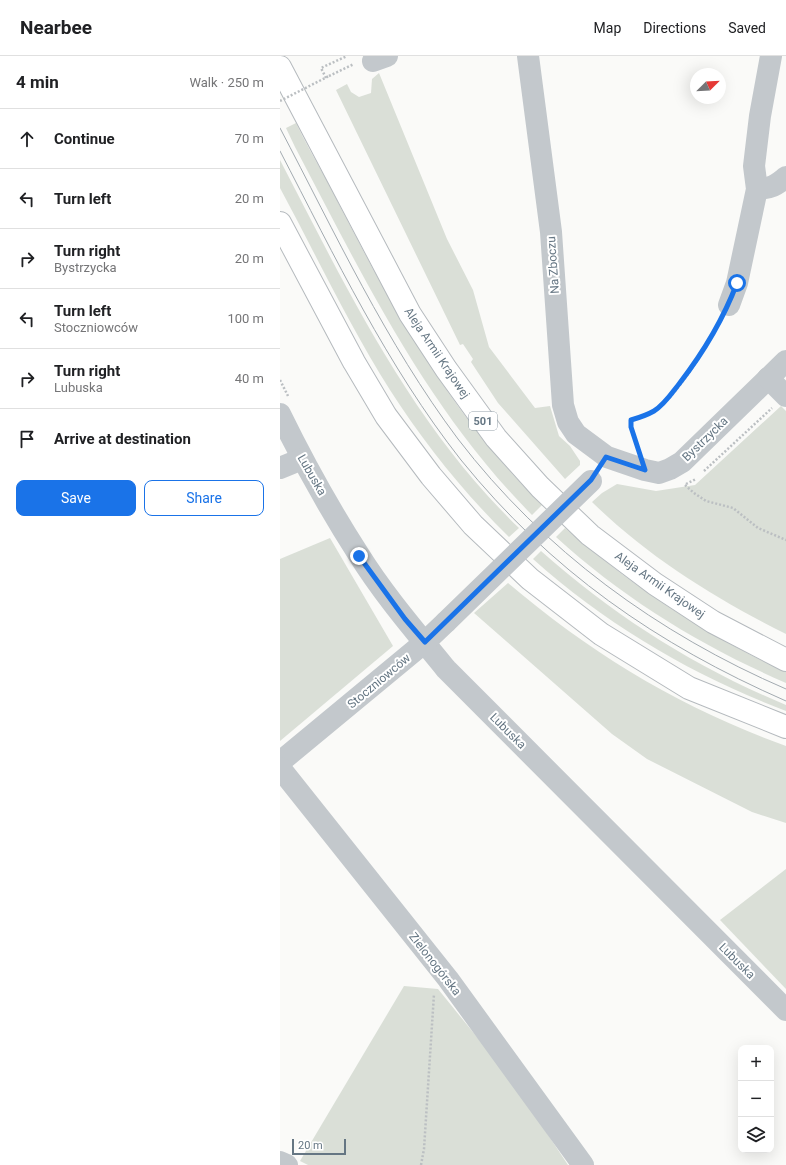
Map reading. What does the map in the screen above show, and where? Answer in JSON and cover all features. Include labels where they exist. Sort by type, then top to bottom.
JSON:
[{"type":"main road","name":"Aleja Armii Krajowej","points":[[280,67],[410,314],[446,369],[496,438],[540,487],[590,534],[655,584],[713,622],[786,660]]},
{"type":"main road","points":[[280,223],[354,362],[386,416],[431,476],[473,525],[530,579],[601,634],[689,688],[786,727]]},
{"type":"street","name":"Na Zboczu","points":[[528,56],[550,232],[563,405],[568,422],[576,434],[606,457]]},
{"type":"street","points":[[729,305],[737,283],[757,189],[754,166],[760,116],[771,56]]},
{"type":"street","points":[[757,189],[767,189],[777,185],[786,177]]},
{"type":"street","name":"Bystrzycka","points":[[606,457],[645,470],[659,472],[670,469],[682,462],[786,361]]},
{"type":"street","points":[[768,378],[786,396]]},
{"type":"street","name":"Lubuska","points":[[280,414],[302,459],[359,556],[405,619],[452,674],[786,1010]]},
{"type":"street","name":"Stoczniowców","points":[[280,762],[425,642],[591,480],[606,457]]},
{"type":"street","points":[[280,468],[302,459]]},
{"type":"street","name":"Zielonogórska","points":[[280,768],[448,979],[584,1165]]},
{"type":"street","points":[[280,1162],[287,1165]]},
{"type":"path","points":[[328,77],[321,68],[347,56]]},
{"type":"path","points":[[280,101],[328,77],[371,61]]},
{"type":"path","points":[[308,78],[311,86]]},
{"type":"path","points":[[645,470],[631,427],[631,420],[655,411],[670,396],[703,352],[729,305]]},
{"type":"path","points":[[685,485],[706,501],[733,508],[758,528],[786,540]]},
{"type":"path","points":[[421,1165],[424,1149],[434,994],[437,988],[448,979]]},
{"type":"shaded area","points":[[379,73],[447,239],[473,290],[489,347],[535,408],[550,406],[559,436],[570,446],[580,461],[580,465],[565,479],[498,403],[471,362],[473,359],[463,344],[460,345],[336,90],[347,84],[351,92],[359,97],[371,93],[372,79]]},
{"type":"shaded area","points":[[296,123],[372,267],[421,352],[477,431],[508,469],[542,505],[532,515],[494,474],[460,431],[400,340],[372,293],[295,147],[286,128]]},
{"type":"shaded area","points":[[280,160],[357,307],[414,401],[446,445],[481,488],[519,528],[509,537],[476,503],[445,467],[390,390],[347,315],[280,188]]},
{"type":"shaded area","points":[[781,406],[786,411],[786,634],[760,621],[684,576],[636,541],[592,502],[602,493],[617,484],[656,491],[695,485]]},
{"type":"shaded area","points":[[565,528],[616,570],[670,608],[756,658],[786,672],[786,683],[755,669],[694,637],[636,601],[582,560],[556,537]]},
{"type":"shaded area","points":[[330,538],[393,646],[280,741],[280,559]]},
{"type":"shaded area","points":[[541,551],[597,597],[657,638],[720,674],[786,705],[786,711],[751,697],[684,665],[621,627],[591,606],[533,559]]},
{"type":"shaded area","points":[[508,583],[573,634],[606,656],[674,697],[710,715],[786,746],[786,823],[752,812],[647,759],[612,734],[474,613]]},
{"type":"shaded area","points":[[786,869],[786,989],[720,920]]},
{"type":"shaded area","points":[[404,986],[438,989],[511,1079],[568,1165],[308,1165],[300,1161]]},
{"type":"tram line","points":[[280,128],[363,287],[408,365],[458,439],[491,479],[527,517],[565,552],[606,585],[648,615],[739,667],[786,689]]},
{"type":"tram line","points":[[280,151],[363,310],[409,387],[461,460],[495,500],[531,536],[569,570],[608,601],[693,655],[738,679],[786,701]]},
{"type":"route","points":[[359,556],[405,619],[425,642],[591,480],[606,457],[645,470],[631,427],[631,420],[655,411],[670,396],[691,369],[703,352],[729,305],[737,283]]}]
